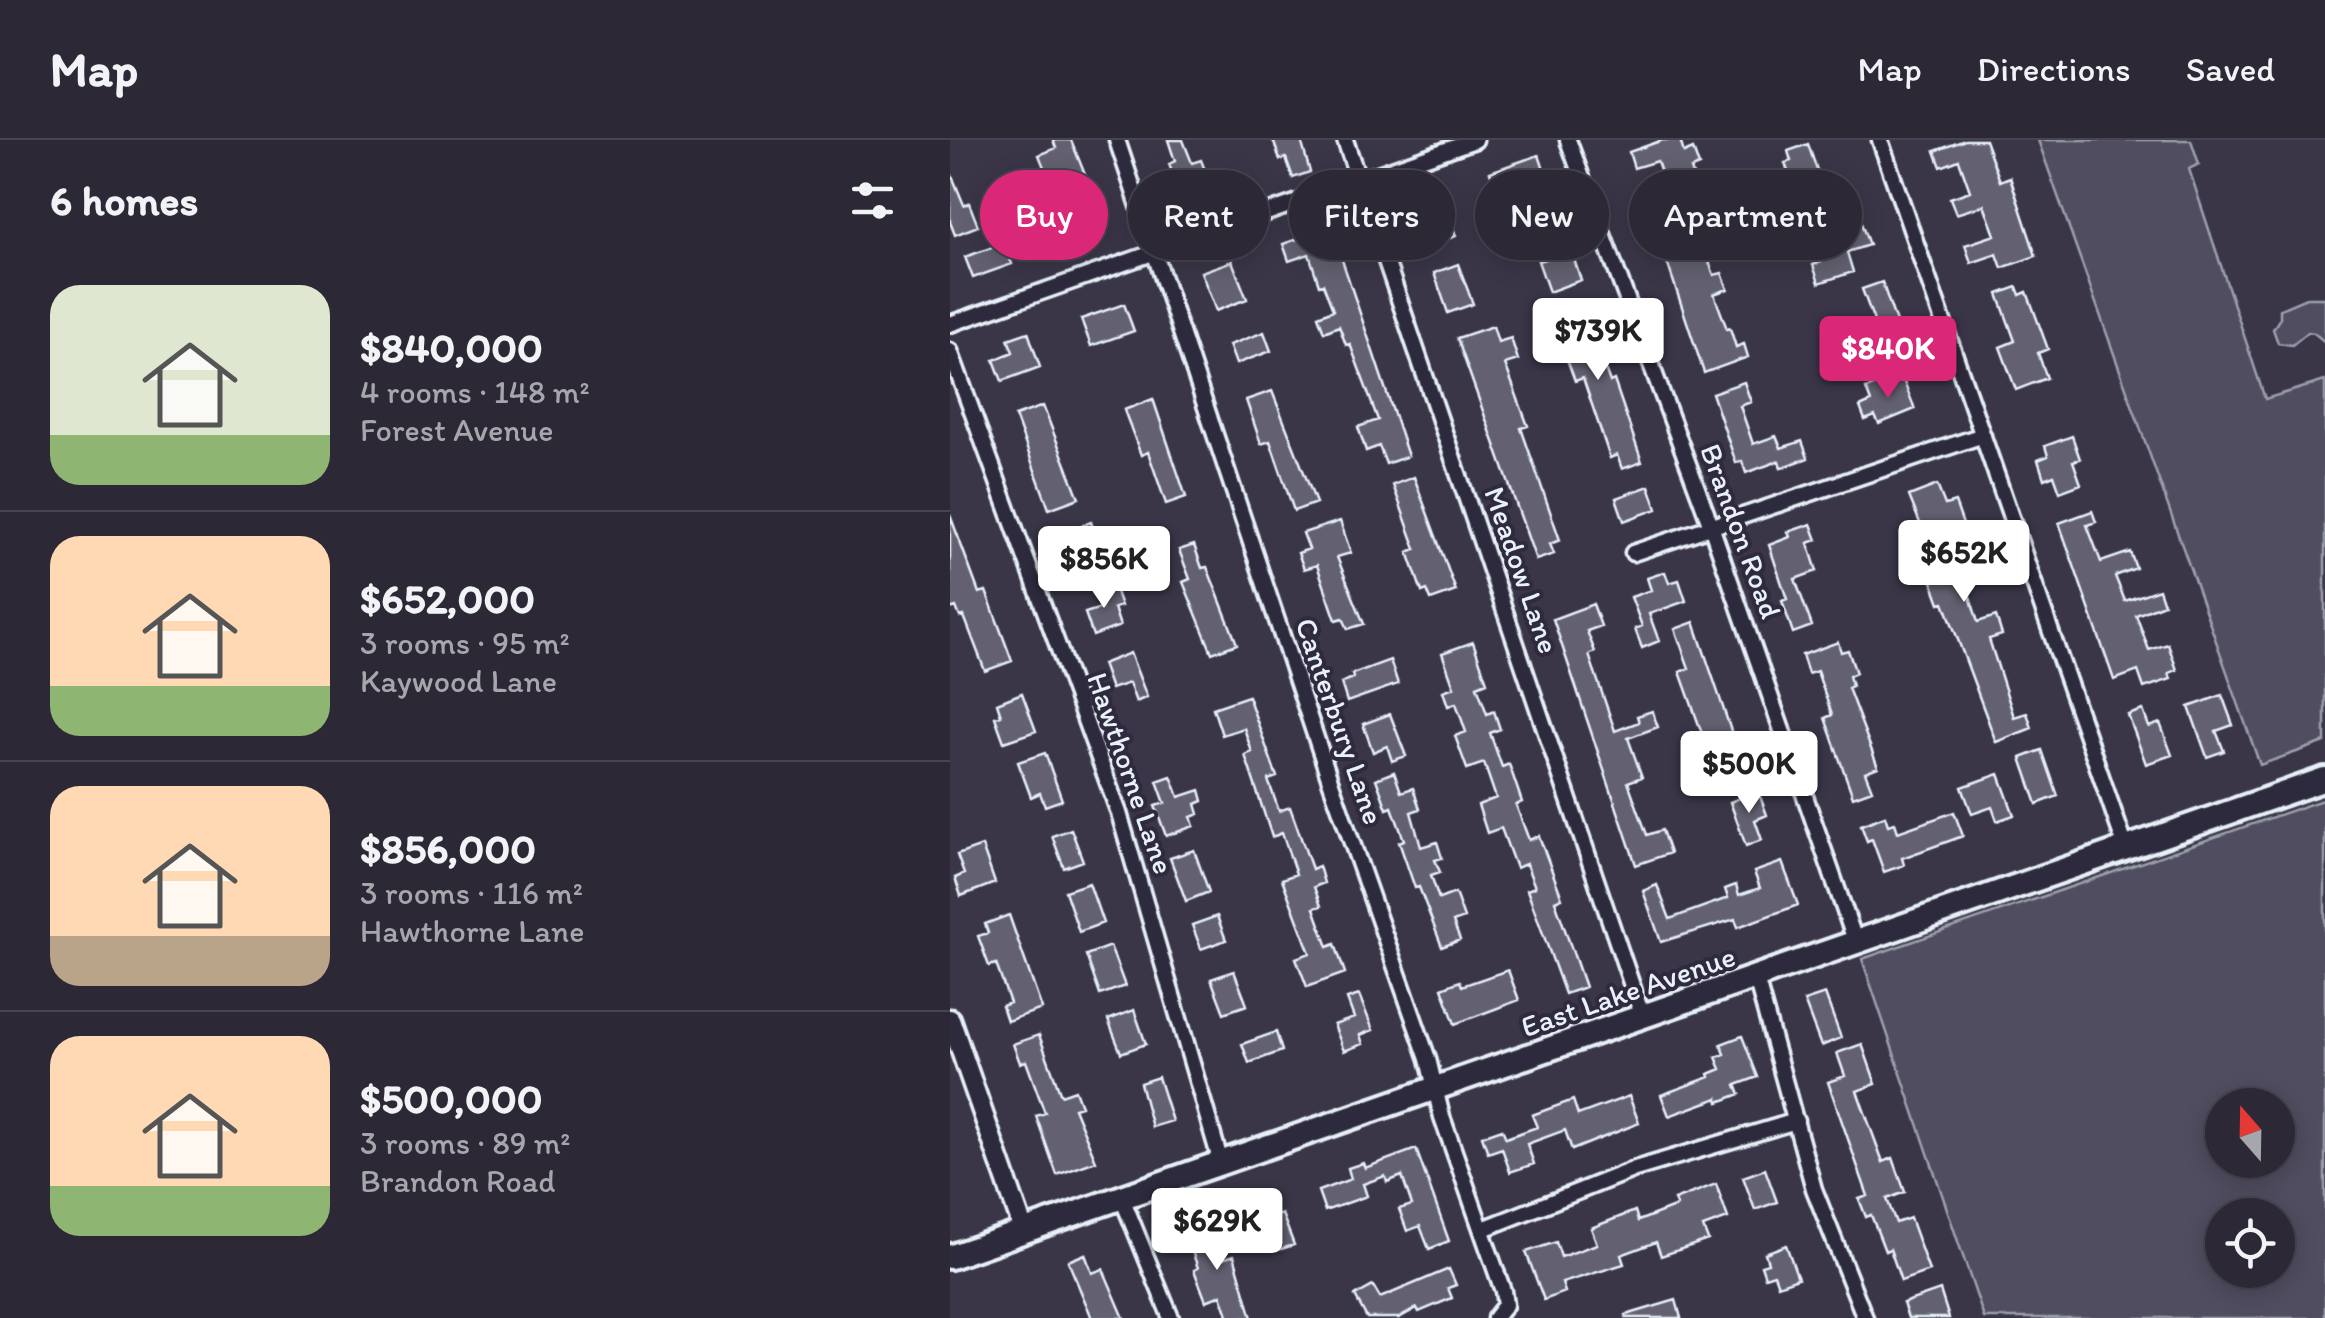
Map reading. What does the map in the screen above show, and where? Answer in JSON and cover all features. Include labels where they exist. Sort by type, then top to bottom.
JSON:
[{"type":"main road","name":"East Lake Avenue","points":[[950,1257],[2325,779]]},
{"type":"street","name":"Canterbury Lane","points":[[1117,140],[1128,174]]},
{"type":"street","name":"Meadow Lane","points":[[1345,140],[1356,170]]},
{"type":"street","points":[[1386,170],[1475,140]]},
{"type":"street","name":"Brandon Road","points":[[1568,140],[1711,526],[1856,942]]},
{"type":"street","points":[[1880,140],[2126,848]]},
{"type":"street","points":[[950,324],[1134,260]]},
{"type":"street","name":"Canterbury Lane","points":[[1156,260],[1482,1229],[1505,1305],[1495,1318]]},
{"type":"street","name":"Meadow Lane","points":[[1386,260],[1643,1018]]},
{"type":"street","name":"Hawthorne Lane","points":[[950,351],[1119,813],[1220,1163]]},
{"type":"street","points":[[1633,553],[1983,434]]},
{"type":"street","points":[[1756,978],[1821,1208],[1865,1318]]},
{"type":"street","points":[[950,1019],[1024,1231]]},
{"type":"street","points":[[1482,1229],[1635,1169],[1796,1121]]},
{"type":"street","points":[[1122,1198],[1171,1318]]},
{"type":"shaded area","points":[[2038,140],[2191,140],[2199,164],[2189,169],[2265,399],[2325,381],[2325,742],[2260,765]]},
{"type":"shaded area","points":[[2306,298],[2325,298],[2325,342],[2308,332],[2292,345],[2278,343],[2273,329],[2280,309]]},
{"type":"shaded area","points":[[2325,799],[2325,1318],[1984,1318],[1862,959]]},
{"type":"building","points":[[1053,140],[1071,140],[1083,170],[1045,170],[1039,155],[1056,148]]},
{"type":"building","points":[[1168,140],[1183,140],[1192,163],[1201,160],[1205,170],[1171,170],[1169,164],[1175,161]]},
{"type":"building","points":[[1273,140],[1301,140],[1309,170],[1290,170],[1286,158],[1280,160]]},
{"type":"building","points":[[1663,140],[1680,140],[1684,153],[1693,149],[1699,166],[1691,170],[1660,170],[1657,161],[1634,168],[1629,152]]},
{"type":"building","points":[[1965,140],[1985,140],[2000,181],[2010,177],[2036,256],[2002,268],[1997,254],[1971,263],[1965,245],[1995,235],[1984,205],[1956,214],[1950,198],[1970,191],[1959,160],[1941,167],[1935,151]]},
{"type":"building","points":[[1808,144],[1817,170],[1788,170],[1785,163],[1791,161],[1788,151]]},
{"type":"building","points":[[1539,155],[1544,170],[1496,170]]},
{"type":"building","points":[[950,171],[978,226],[955,235],[950,222]]},
{"type":"building","points":[[1862,226],[1869,245],[1862,247]]},
{"type":"building","points":[[980,252],[980,260],[1010,260],[1012,264],[973,278],[965,257]]},
{"type":"building","points":[[1311,260],[1342,260],[1408,456],[1386,464],[1379,446],[1366,451],[1358,427],[1378,420],[1350,344],[1346,345],[1339,326],[1324,332],[1318,316],[1333,310],[1323,284],[1319,285]]},
{"type":"building","points":[[1574,260],[1581,280],[1549,292],[1538,261]]},
{"type":"building","points":[[1666,260],[1708,260],[1714,275],[1722,273],[1728,289],[1714,294],[1736,347],[1744,344],[1748,357],[1704,373]]},
{"type":"building","points":[[1849,260],[1853,272],[1819,283],[1813,265]]},
{"type":"building","points":[[1232,261],[1247,299],[1216,311],[1201,272]]},
{"type":"building","points":[[1458,264],[1473,304],[1448,313],[1434,273]]},
{"type":"building","points":[[1882,282],[1907,354],[1889,361],[1883,342],[1873,346],[1868,332],[1877,329],[1862,289]]},
{"type":"building","points":[[2017,287],[2020,295],[2027,292],[2048,349],[2038,353],[2047,378],[2016,390],[2000,347],[2015,341],[1998,294]]},
{"type":"building","points":[[1587,302],[1596,326],[1590,328],[1610,382],[1614,380],[1642,462],[1622,469],[1617,455],[1610,458],[1583,378],[1575,381],[1554,314]]},
{"type":"building","points":[[1124,304],[1134,331],[1091,346],[1081,319]]},
{"type":"building","points":[[1493,326],[1498,342],[1511,338],[1518,360],[1505,364],[1528,426],[1521,428],[1560,540],[1550,544],[1554,554],[1536,560],[1457,338]]},
{"type":"building","points":[[1028,332],[1040,367],[1002,381],[994,360],[1013,352],[1008,339]]},
{"type":"building","points":[[1264,332],[1271,351],[1236,364],[1229,345]]},
{"type":"building","points":[[1901,375],[1915,409],[1879,424],[1875,416],[1865,420],[1860,407],[1871,402],[1866,389]]},
{"type":"building","points":[[1744,382],[1751,402],[1740,406],[1753,444],[1776,436],[1781,448],[1802,441],[1808,458],[1781,468],[1779,461],[1746,473],[1742,461],[1736,463],[1712,393]]},
{"type":"building","points":[[1272,391],[1316,503],[1294,511],[1270,441],[1261,444],[1246,400]]},
{"type":"building","points":[[1153,399],[1186,497],[1166,504],[1148,452],[1141,455],[1124,410]]},
{"type":"building","points":[[1043,406],[1079,498],[1049,509],[1015,416]]},
{"type":"building","points":[[2072,436],[2080,459],[2073,461],[2081,484],[2060,492],[2054,475],[2044,479],[2038,460],[2048,456],[2045,446]]},
{"type":"building","points":[[1414,477],[1456,591],[1431,600],[1427,590],[1422,592],[1408,552],[1416,549],[1393,485]]},
{"type":"building","points":[[1937,485],[1945,505],[1955,502],[1979,569],[1963,574],[1978,622],[1996,616],[2002,635],[1989,639],[2014,717],[2027,713],[2032,728],[1996,742],[1944,602],[1940,603],[1923,557],[1918,559],[1912,543],[1926,538],[1909,496]]},
{"type":"building","points":[[1649,486],[1657,509],[1624,521],[1616,498]]},
{"type":"building","points":[[2092,511],[2096,522],[2087,525],[2101,562],[2130,552],[2136,568],[2115,576],[2125,601],[2159,589],[2164,604],[2136,615],[2149,650],[2168,644],[2177,670],[2169,673],[2171,679],[2144,688],[2138,671],[2114,680],[2059,523]]},
{"type":"building","points":[[950,515],[979,593],[986,591],[1012,661],[985,671],[964,616],[960,617],[956,607],[950,609]]},
{"type":"building","points":[[1340,521],[1351,553],[1337,557],[1364,624],[1348,629],[1343,618],[1336,620],[1317,565],[1304,569],[1298,553],[1309,549],[1303,533]]},
{"type":"building","points":[[1091,522],[1097,539],[1085,543],[1095,570],[1072,579],[1055,535]]},
{"type":"building","points":[[1811,524],[1817,540],[1808,543],[1817,571],[1795,579],[1812,626],[1793,633],[1782,601],[1787,599],[1769,545],[1790,537],[1788,532]]},
{"type":"building","points":[[1194,545],[1202,568],[1207,567],[1237,644],[1212,653],[1183,582],[1190,579],[1179,550]]},
{"type":"building","points":[[1665,572],[1669,583],[1679,580],[1686,601],[1649,614],[1659,641],[1642,648],[1635,629],[1642,626],[1631,597],[1651,590],[1647,578]]},
{"type":"building","points":[[1113,583],[1121,606],[1114,608],[1120,626],[1093,636],[1085,613],[1101,608],[1094,590]]},
{"type":"building","points":[[1593,604],[1601,626],[1587,631],[1595,652],[1589,655],[1615,731],[1639,722],[1637,716],[1652,711],[1658,727],[1628,738],[1642,777],[1628,782],[1647,835],[1662,830],[1670,853],[1636,865],[1553,619]]},
{"type":"building","points":[[1694,622],[1745,772],[1727,779],[1722,767],[1704,774],[1693,743],[1704,739],[1680,672],[1689,668],[1675,629]]},
{"type":"building","points":[[1473,642],[1487,682],[1477,686],[1487,714],[1494,711],[1500,729],[1490,733],[1502,767],[1509,764],[1522,802],[1516,805],[1529,840],[1539,836],[1562,898],[1555,901],[1585,987],[1565,994],[1527,890],[1535,887],[1526,864],[1516,868],[1501,828],[1487,833],[1478,805],[1496,798],[1484,763],[1467,769],[1455,736],[1466,732],[1456,703],[1448,706],[1443,691],[1454,687],[1442,653]]},
{"type":"building","points":[[1838,642],[1841,652],[1848,650],[1856,673],[1849,676],[1852,686],[1848,688],[1878,767],[1865,772],[1872,790],[1853,797],[1825,718],[1832,715],[1817,671],[1808,674],[1802,655]]},
{"type":"building","points":[[1130,653],[1147,697],[1136,702],[1129,683],[1111,689],[1102,664]]},
{"type":"building","points":[[1390,660],[1398,684],[1347,702],[1341,683],[1353,678],[1352,674]]},
{"type":"building","points":[[1022,693],[1036,731],[1004,742],[995,717],[1001,715],[997,703]]},
{"type":"building","points":[[2222,695],[2233,725],[2216,731],[2224,751],[2207,757],[2189,707]]},
{"type":"building","points":[[1248,696],[1277,777],[1268,780],[1279,811],[1290,807],[1312,869],[1319,866],[1324,883],[1314,887],[1321,906],[1314,908],[1328,947],[1335,944],[1345,973],[1307,987],[1296,958],[1310,953],[1282,879],[1296,874],[1282,833],[1272,837],[1245,755],[1252,752],[1244,728],[1222,735],[1213,708]]},
{"type":"building","points":[[2143,710],[2149,727],[2160,723],[2172,755],[2146,764],[2128,715]]},
{"type":"building","points":[[1390,714],[1406,756],[1392,761],[1387,746],[1373,752],[1363,724]]},
{"type":"building","points":[[2042,750],[2058,796],[2037,804],[2021,758]]},
{"type":"building","points":[[1045,753],[1062,800],[1045,806],[1040,793],[1031,797],[1018,762]]},
{"type":"building","points":[[1394,772],[1401,792],[1413,788],[1420,809],[1411,812],[1421,847],[1437,842],[1442,858],[1435,860],[1440,872],[1431,875],[1439,899],[1455,893],[1464,918],[1453,922],[1460,940],[1442,947],[1419,887],[1415,888],[1392,807],[1387,809],[1376,779]]},
{"type":"building","points":[[1999,774],[2014,815],[1997,821],[1992,807],[1972,814],[1962,787]]},
{"type":"building","points":[[1171,776],[1179,797],[1200,790],[1203,801],[1196,804],[1199,814],[1191,817],[1194,826],[1166,836],[1155,806],[1165,803],[1157,781]]},
{"type":"building","points":[[1758,791],[1767,815],[1755,820],[1762,840],[1746,846],[1730,802]]},
{"type":"building","points":[[1954,812],[1963,836],[1902,858],[1904,865],[1884,872],[1872,839],[1867,841],[1861,825],[1885,816],[1888,825],[1895,823],[1898,832]]},
{"type":"building","points":[[1071,829],[1083,861],[1064,868],[1052,836]]},
{"type":"building","points":[[982,846],[995,883],[961,896],[955,878],[964,874],[957,855]]},
{"type":"building","points":[[1194,850],[1209,892],[1186,901],[1170,858]]},
{"type":"building","points":[[1782,862],[1798,905],[1738,927],[1735,919],[1661,942],[1643,891],[1657,885],[1670,919],[1728,898],[1725,889],[1736,885],[1739,895],[1760,888],[1754,872]]},
{"type":"building","points":[[1089,883],[1103,923],[1079,932],[1065,891]]},
{"type":"building","points":[[1009,915],[1042,1009],[1007,1021],[1002,1006],[1010,1003],[996,964],[989,966],[978,936],[988,933],[985,924]]},
{"type":"building","points":[[1217,916],[1226,940],[1201,949],[1192,925]]},
{"type":"building","points":[[1110,946],[1125,986],[1100,995],[1086,955]]},
{"type":"building","points":[[1508,970],[1519,1000],[1455,1024],[1442,988],[1460,981],[1462,986]]},
{"type":"building","points":[[1234,971],[1247,1005],[1224,1013],[1211,979]]},
{"type":"building","points":[[1825,994],[1841,1038],[1821,1046],[1804,1001]]},
{"type":"building","points":[[1359,995],[1373,1030],[1360,1035],[1363,1044],[1344,1051],[1334,1025],[1354,1018],[1347,999]]},
{"type":"building","points":[[1134,1010],[1146,1044],[1121,1053],[1108,1020]]},
{"type":"building","points":[[1276,1032],[1282,1051],[1249,1063],[1242,1044]]},
{"type":"building","points":[[1039,1035],[1061,1095],[1075,1090],[1081,1106],[1074,1108],[1096,1161],[1057,1175],[1036,1116],[1045,1113],[1026,1061],[1020,1063],[1013,1044]]},
{"type":"building","points":[[1742,1036],[1758,1077],[1736,1085],[1740,1094],[1669,1116],[1661,1095],[1721,1069],[1716,1057],[1725,1054],[1721,1044]]},
{"type":"building","points":[[1862,1044],[1876,1084],[1857,1091],[1883,1162],[1893,1158],[1905,1192],[1887,1199],[1896,1223],[1910,1218],[1929,1271],[1901,1281],[1890,1249],[1885,1251],[1871,1215],[1866,1217],[1859,1199],[1868,1196],[1828,1082],[1845,1076],[1837,1053]]},
{"type":"building","points":[[1158,1077],[1172,1121],[1152,1127],[1140,1083]]},
{"type":"building","points":[[1629,1096],[1639,1123],[1572,1150],[1565,1130],[1527,1144],[1534,1164],[1510,1172],[1502,1148],[1488,1153],[1482,1136],[1502,1129],[1506,1138],[1537,1127],[1532,1115],[1573,1100],[1578,1115]]},
{"type":"building","points":[[1416,1149],[1449,1241],[1429,1249],[1420,1226],[1407,1231],[1399,1209],[1412,1205],[1402,1176],[1387,1182],[1385,1176],[1363,1184],[1367,1196],[1325,1211],[1318,1191],[1351,1179],[1348,1168],[1363,1163],[1365,1168]]},
{"type":"building","points":[[1765,1169],[1777,1202],[1755,1210],[1743,1177]]},
{"type":"building","points":[[1716,1184],[1728,1218],[1703,1227],[1708,1240],[1661,1256],[1656,1242],[1621,1255],[1624,1264],[1562,1283],[1565,1292],[1544,1300],[1526,1252],[1556,1242],[1561,1257],[1597,1244],[1591,1228],[1635,1211],[1638,1221],[1677,1206],[1674,1200]]},
{"type":"building","points":[[1282,1214],[1294,1245],[1278,1250],[1267,1219]]},
{"type":"building","points":[[1202,1218],[1217,1261],[1234,1255],[1252,1318],[1229,1318],[1221,1295],[1206,1301],[1183,1225]]},
{"type":"building","points":[[1786,1245],[1798,1278],[1778,1285],[1774,1274],[1765,1277],[1761,1265],[1768,1263],[1765,1253]]},
{"type":"building","points":[[1085,1254],[1092,1273],[1103,1269],[1124,1318],[1092,1318],[1068,1261]]},
{"type":"building","points":[[1449,1269],[1456,1285],[1448,1288],[1452,1298],[1419,1312],[1417,1308],[1399,1318],[1367,1318],[1355,1296],[1373,1286],[1380,1298]]},
{"type":"building","points":[[1940,1290],[1949,1318],[1908,1318],[1903,1303]]},
{"type":"building","points":[[1676,1300],[1681,1318],[1626,1318],[1626,1315]]}]
